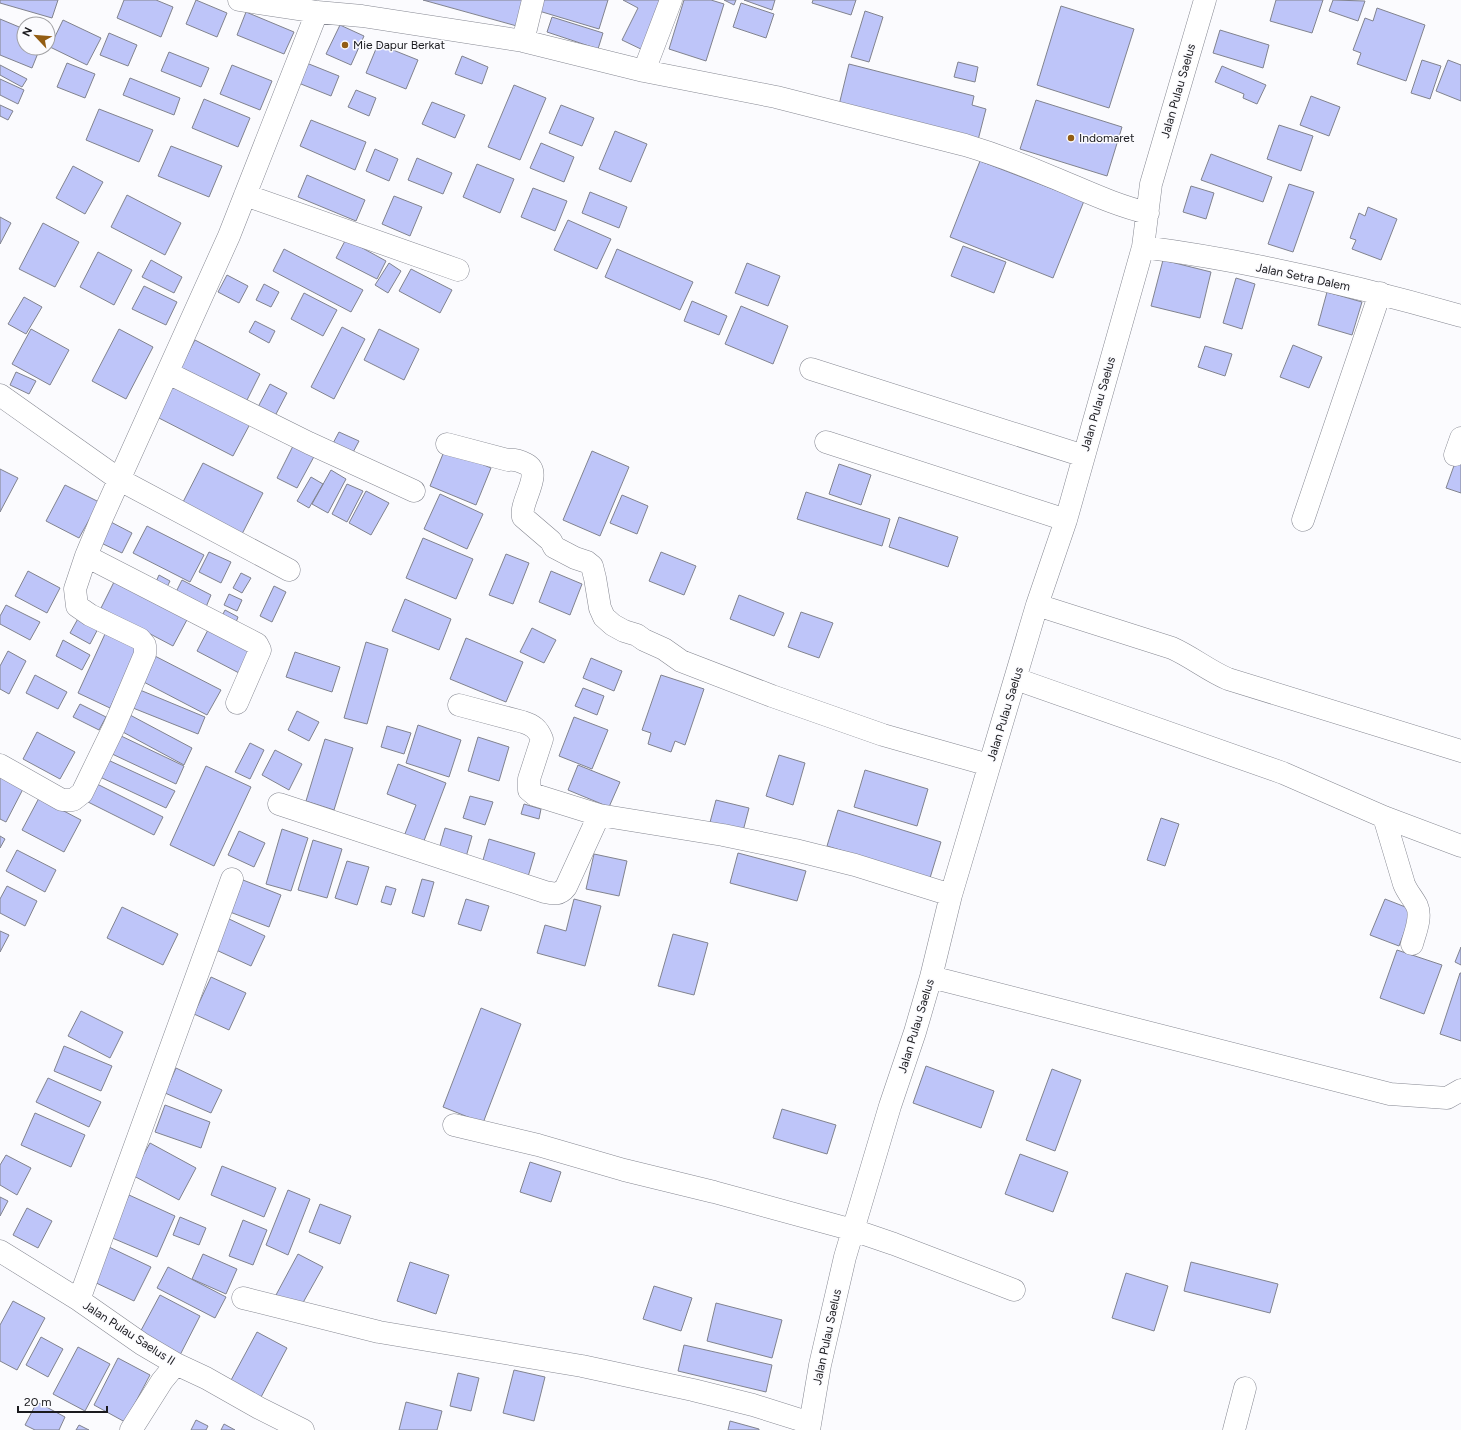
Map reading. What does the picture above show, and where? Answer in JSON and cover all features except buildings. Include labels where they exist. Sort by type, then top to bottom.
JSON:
[{"type":"street","points":[[239,0],[317,12],[366,8],[523,41],[644,71],[776,97],[990,152],[1106,200],[1148,213]]},
{"type":"street","points":[[523,41],[533,0]]},
{"type":"street","points":[[644,71],[671,0]]},
{"type":"street","name":"Jalan Pulau Saelus","points":[[809,1426],[832,1308],[853,1230],[890,1106],[915,1032],[931,977],[951,895],[1037,605],[1066,520],[1143,246],[1151,184],[1205,0]]},
{"type":"street","points":[[0,765],[62,800],[73,800],[82,793],[114,727],[145,654],[145,645],[140,638],[90,615],[77,606],[75,589],[86,556],[229,236],[317,12]]},
{"type":"street","points":[[245,195],[458,270]]},
{"type":"street","name":"Jalan Setra Dalem","points":[[1143,246],[1197,254],[1380,293],[1461,316]]},
{"type":"street","points":[[1303,520],[1380,293]]},
{"type":"street","points":[[811,369],[1084,456]]},
{"type":"street","points":[[168,373],[309,443],[414,491]]},
{"type":"street","points":[[0,395],[120,480],[289,570]]},
{"type":"street","points":[[826,442],[1066,520]]},
{"type":"street","points":[[447,444],[508,460],[514,459],[532,469],[533,477],[522,510],[523,516],[551,541],[554,548],[587,562],[592,566],[600,608],[604,617],[624,631],[637,635],[644,640],[664,649],[685,663],[772,696],[883,735],[989,765]]},
{"type":"street","points":[[86,556],[257,644],[260,650],[238,703]]},
{"type":"street","points":[[1037,605],[1172,648],[1228,679],[1461,751]]},
{"type":"street","points":[[1016,679],[1283,773],[1384,817],[1461,846]]},
{"type":"street","points":[[458,705],[532,725],[539,732],[542,739],[529,779],[529,790],[535,795],[599,815],[723,834],[787,848],[854,865],[951,895]]},
{"type":"street","points":[[278,804],[545,892],[556,894],[563,892],[566,887],[599,815]]},
{"type":"street","points":[[1384,817],[1407,893],[1418,907],[1419,918],[1412,944]]},
{"type":"street","points":[[79,1300],[232,879]]},
{"type":"street","points":[[931,977],[1390,1094],[1447,1098],[1461,1090]]},
{"type":"street","points":[[454,1125],[538,1145],[624,1170],[714,1192],[853,1230],[1014,1290]]},
{"type":"street","name":"Jalan Pulau Saelus II","points":[[0,1251],[79,1300],[142,1344],[176,1364],[206,1378],[259,1408],[303,1430]]},
{"type":"street","points":[[242,1298],[379,1332],[582,1366],[693,1390],[754,1405],[809,1426]]},
{"type":"street","points":[[131,1430],[162,1381],[176,1364]]},
{"type":"street","points":[[1234,1430],[1245,1388]]},
{"type":"place","name":"Mie Dapur Berkat","points":[[345,45]]},
{"type":"place","name":"Indomaret","points":[[1071,138]]}]
